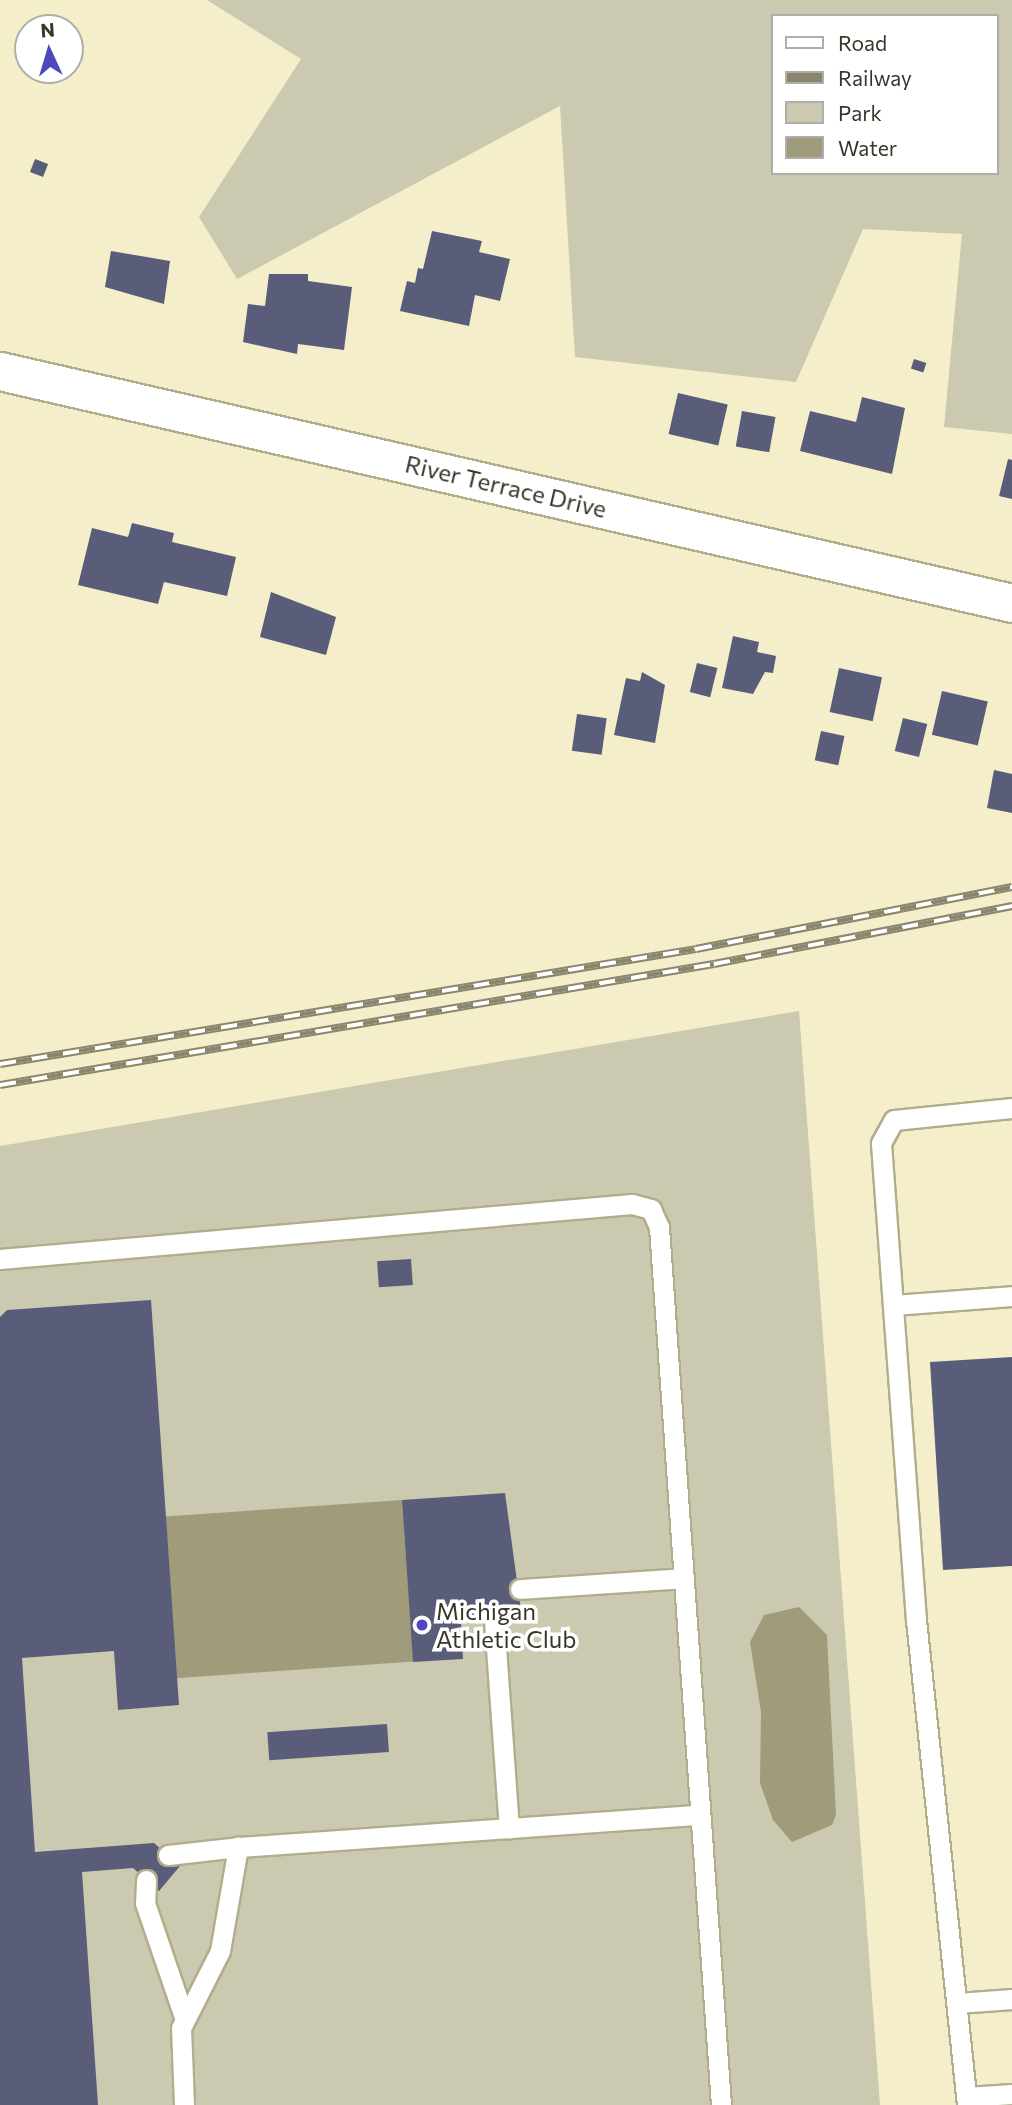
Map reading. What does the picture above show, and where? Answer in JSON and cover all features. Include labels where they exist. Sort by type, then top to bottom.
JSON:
[{"type":"street","name":"River Terrace Drive","points":[[0,371],[1012,603]]},
{"type":"lane","points":[[1012,1108],[894,1120],[881,1143],[916,1620],[967,2101],[1012,2094]]},
{"type":"lane","points":[[0,1259],[642,1205],[659,1227],[721,2105]]},
{"type":"lane","points":[[893,1304],[1012,1296]]},
{"type":"lane","points":[[520,1589],[684,1578]]},
{"type":"lane","points":[[494,1620],[509,1828]]},
{"type":"lane","points":[[168,1855],[238,1847],[700,1815]]},
{"type":"lane","points":[[184,2017],[220,1951],[238,1847]]},
{"type":"lane","points":[[146,1880],[145,1903],[184,2017],[184,2105]]},
{"type":"lane","points":[[957,2003],[1012,1999]]},
{"type":"green space","points":[[207,0],[1012,0],[1012,434],[944,427],[962,234],[863,229],[796,382],[575,357],[560,106],[237,279],[199,217],[301,59]]},
{"type":"green space","name":"Michigan Athletic Club","points":[[799,1011],[880,2105],[0,2105],[0,1146]]},
{"type":"water","points":[[402,1500],[413,1662],[177,1678],[166,1517]]},
{"type":"water","points":[[799,1607],[827,1635],[836,1815],[832,1825],[792,1842],[773,1820],[760,1783],[761,1712],[750,1642],[764,1615]]},
{"type":"building","points":[[35,159],[48,164],[43,177],[30,172]]},
{"type":"building","points":[[432,231],[482,241],[479,252],[510,259],[500,301],[475,295],[469,326],[400,311],[407,281],[415,283],[418,268],[423,269]]},
{"type":"building","points":[[111,251],[170,261],[164,304],[105,287]]},
{"type":"building","points":[[269,274],[308,274],[308,281],[352,287],[344,350],[298,344],[297,354],[243,342],[248,304],[265,306]]},
{"type":"building","points":[[914,359],[926,363],[923,373],[911,369]]},
{"type":"building","points":[[678,393],[728,404],[718,445],[669,434]]},
{"type":"building","points":[[862,397],[905,408],[892,474],[800,451],[810,411],[856,422]]},
{"type":"building","points":[[742,411],[775,417],[769,452],[736,446]]},
{"type":"building","points":[[1008,459],[1012,460],[1012,499],[999,496]]},
{"type":"building","points":[[132,523],[174,533],[172,542],[236,557],[227,596],[164,582],[158,604],[78,585],[92,528],[128,537]]},
{"type":"building","points":[[271,592],[336,617],[326,655],[260,637]]},
{"type":"building","points":[[733,636],[759,642],[757,652],[776,656],[773,673],[765,672],[753,694],[722,688]]},
{"type":"building","points":[[697,663],[717,668],[710,697],[690,692]]},
{"type":"building","points":[[839,668],[882,677],[873,721],[830,712]]},
{"type":"building","points":[[642,672],[665,685],[655,743],[614,735],[626,678],[640,681]]},
{"type":"building","points":[[942,691],[988,702],[978,745],[932,735]]},
{"type":"building","points":[[577,714],[607,718],[602,755],[572,751]]},
{"type":"building","points":[[903,718],[927,724],[919,757],[895,751]]},
{"type":"building","points":[[821,731],[844,736],[838,765],[815,760]]},
{"type":"building","points":[[994,770],[1012,774],[1012,813],[987,808]]},
{"type":"building","points":[[411,1259],[413,1285],[379,1287],[377,1261]]},
{"type":"building","points":[[151,1300],[179,1705],[118,1710],[114,1651],[22,1658],[35,1852],[154,1843],[180,1866],[159,1891],[133,1868],[82,1872],[98,2105],[0,2105],[0,1317],[7,1310]]},
{"type":"building","points":[[1012,1357],[1012,1566],[943,1570],[930,1362]]},
{"type":"building","points":[[505,1493],[522,1618],[461,1622],[463,1659],[413,1662],[402,1500]]},
{"type":"building","points":[[387,1724],[389,1752],[269,1760],[267,1732]]},
{"type":"railway","points":[[0,1064],[696,949],[1012,887]]},
{"type":"railway","points":[[0,1085],[714,964],[1012,906]]},
{"type":"place","name":"Michigan Athletic Club","points":[[422,1625]]}]
